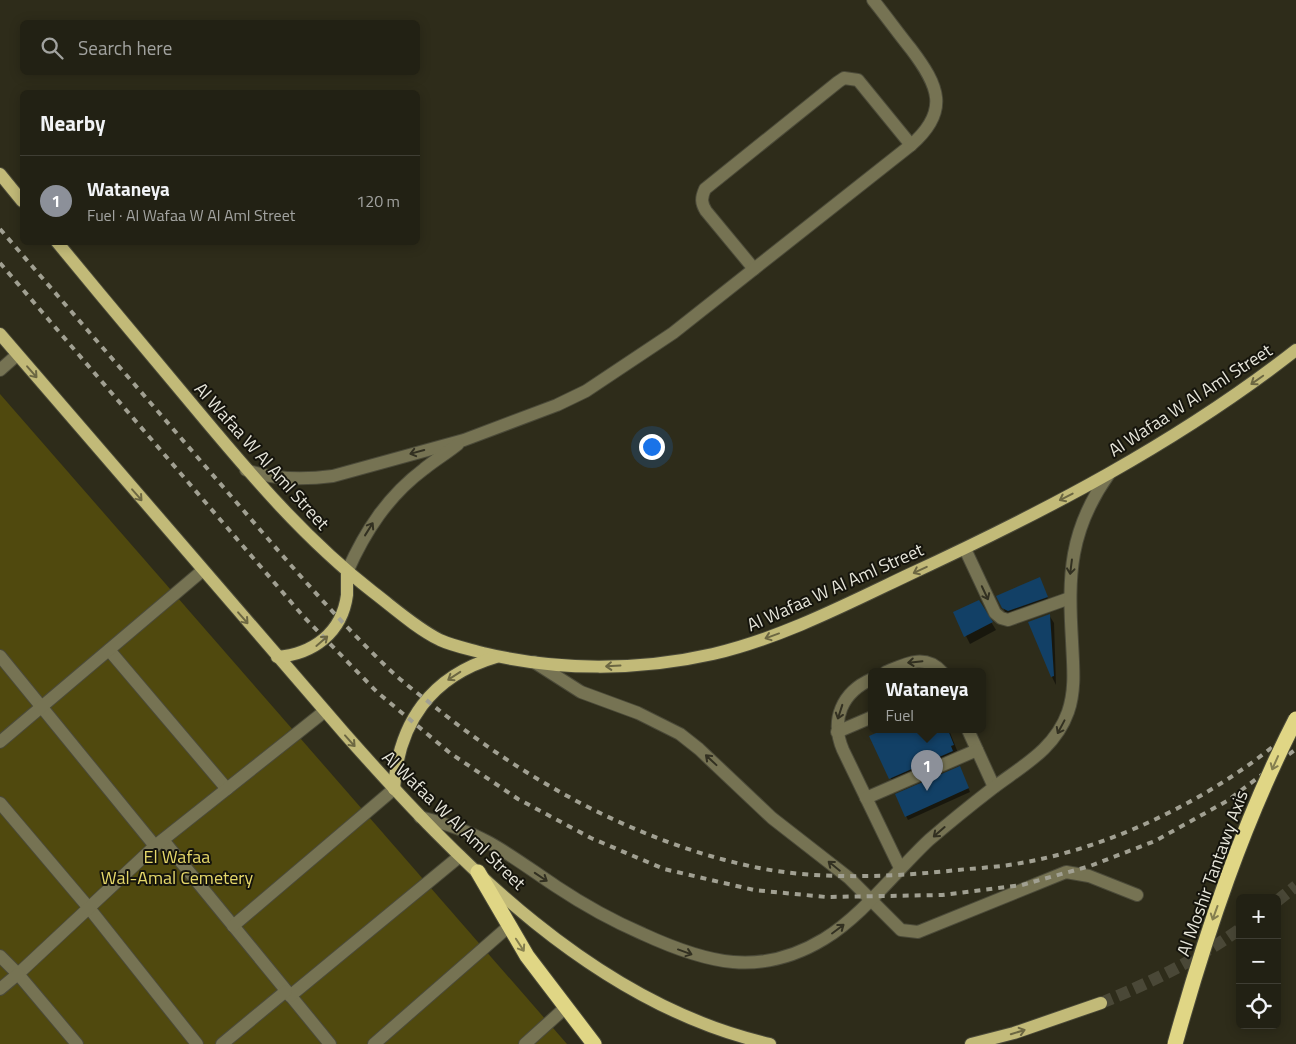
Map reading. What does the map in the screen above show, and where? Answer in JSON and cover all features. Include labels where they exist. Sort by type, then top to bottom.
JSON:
[{"type":"highway","name":"Al Moshir Tantawy Axis","points":[[1175,1044],[1198,966],[1235,858],[1296,719]]},
{"type":"highway","points":[[478,872],[508,927],[565,1008],[594,1044]]},
{"type":"main road","points":[[0,174],[20,199]]},
{"type":"main road","name":"Al Wafaa W Al Aml Street","points":[[59,245],[246,470],[297,525],[347,572],[394,609],[440,640],[498,656],[534,662],[605,667],[650,664],[714,654],[784,632],[965,549],[1109,474],[1219,407],[1296,350]]},
{"type":"main road","name":"Al Wafaa W Al Aml Street","points":[[0,334],[277,657],[394,789],[460,856],[560,940],[638,994],[711,1028],[770,1044]]},
{"type":"main road","points":[[277,657],[302,653],[314,647],[333,630],[344,607],[347,572]]},
{"type":"main road","points":[[394,789],[398,753],[404,736],[423,704],[435,690],[464,669],[498,656]]},
{"type":"main road","points":[[970,1044],[1023,1030],[1101,1003]]},
{"type":"lane","points":[[246,470],[276,478],[313,479],[333,476],[464,440],[586,392],[673,334],[911,145],[924,134],[934,119],[937,102],[935,84],[926,69],[873,0]]},
{"type":"lane","points":[[754,269],[702,204],[704,189],[838,82],[844,78],[858,80],[911,145]]},
{"type":"lane","points":[[0,370],[17,355]]},
{"type":"lane","points":[[347,572],[371,525],[386,504],[424,468],[464,440]]},
{"type":"lane","points":[[420,817],[450,826],[486,841],[594,909],[672,948],[705,959],[746,963],[767,961],[800,951],[825,939],[842,927],[930,840],[1047,746],[1056,736],[1068,712],[1074,672],[1070,569],[1078,532],[1096,492],[1109,474]]},
{"type":"lane","points":[[965,549],[995,613],[1001,618],[1008,620],[1070,598]]},
{"type":"lane","points":[[0,742],[202,571]]},
{"type":"lane","points":[[109,650],[227,789]]},
{"type":"lane","points":[[0,656],[159,843],[233,926],[330,1044]]},
{"type":"lane","points":[[897,668],[916,661],[933,665],[937,668]]},
{"type":"lane","points":[[534,662],[581,692],[638,713],[680,734],[699,749],[772,818],[826,859],[871,898],[902,930],[912,933],[1066,872],[1089,876],[1137,895]]},
{"type":"lane","points":[[868,681],[848,694],[839,712],[837,732],[842,750],[900,868]]},
{"type":"lane","points":[[0,989],[159,843],[325,711]]},
{"type":"lane","points":[[837,732],[868,719]]},
{"type":"lane","points":[[969,733],[994,787]]},
{"type":"lane","points":[[866,798],[977,750]]},
{"type":"lane","points":[[233,926],[394,789]]},
{"type":"lane","points":[[0,803],[89,908],[197,1044]]},
{"type":"lane","points":[[222,1044],[288,994],[460,856]]},
{"type":"lane","points":[[374,1044],[508,927]]},
{"type":"lane","points":[[0,956],[18,974],[77,1044]]},
{"type":"lane","points":[[525,1044],[565,1008]]},
{"type":"green space","name":"El Wafaa Wal-Amal Cemetery","points":[[0,394],[567,1044],[0,1044]]},
{"type":"building","points":[[1040,577],[1048,597],[1008,611],[1002,608],[996,596]]},
{"type":"building","points":[[979,600],[993,622],[964,637],[953,612]]},
{"type":"building","points":[[1050,614],[1054,676],[1051,677],[1028,622]]},
{"type":"building","points":[[876,733],[949,733],[954,745],[951,746],[953,751],[889,779],[869,736]]},
{"type":"building","points":[[960,766],[969,788],[905,817],[895,794]]},
{"type":"tunnel","points":[[1281,898],[1296,886]]},
{"type":"tunnel","points":[[1101,1003],[1172,970],[1207,951],[1236,932]]},
{"type":"railway","points":[[0,229],[305,581],[391,671],[476,738],[551,787],[590,808],[673,844],[759,868],[832,876],[883,876],[1021,863],[1095,844],[1168,813],[1236,774],[1296,727]]},
{"type":"railway","points":[[0,263],[303,616],[377,692],[450,753],[518,799],[591,838],[664,869],[754,890],[826,897],[942,895],[1022,885],[1090,866],[1155,841],[1227,801],[1296,749]]},
{"type":"place","name":"Wataneya","points":[[927,791]]}]
